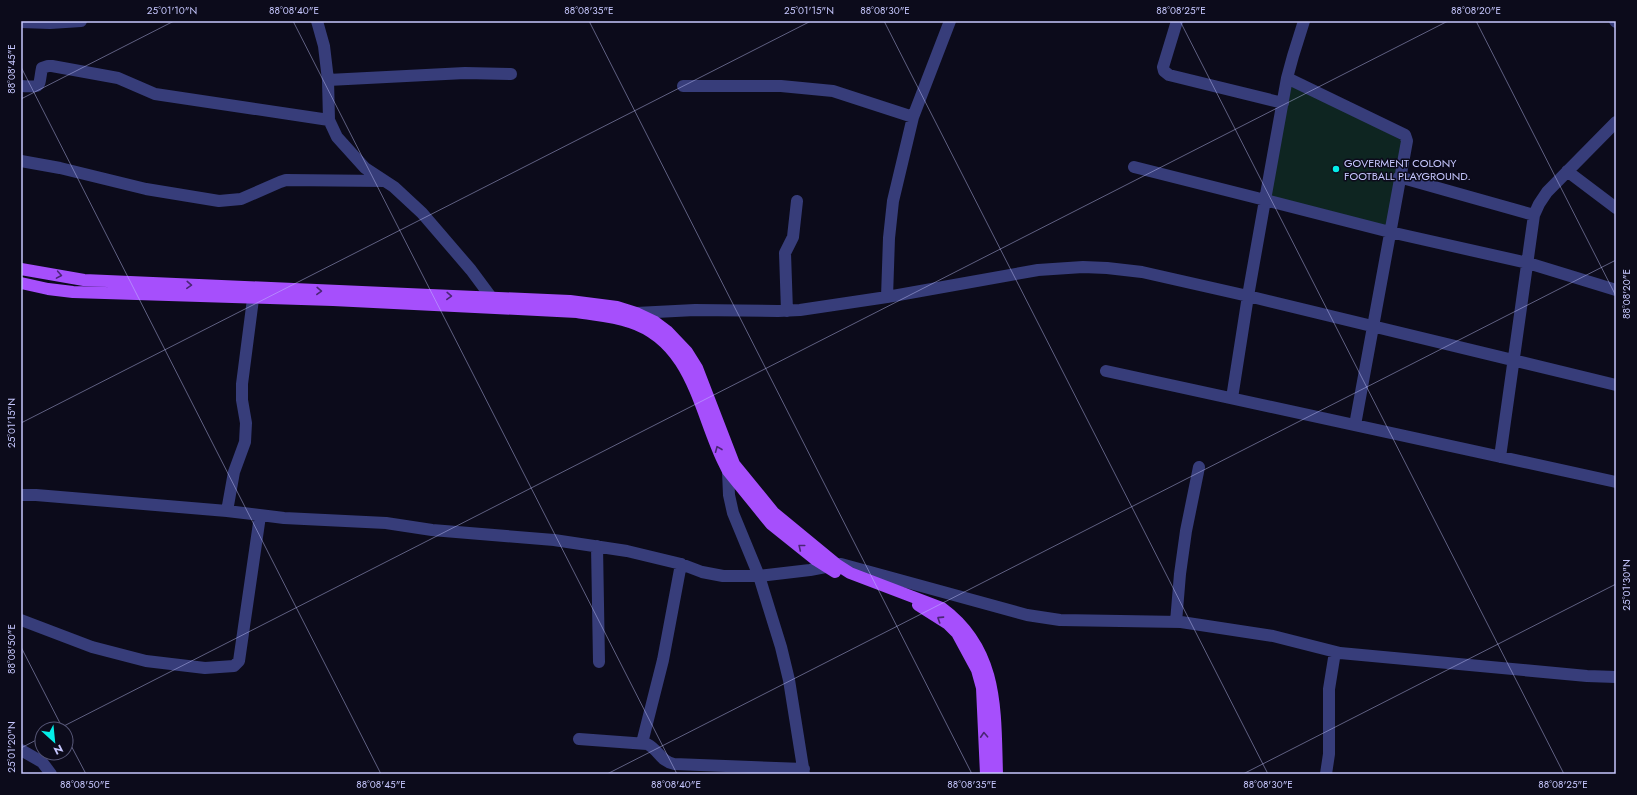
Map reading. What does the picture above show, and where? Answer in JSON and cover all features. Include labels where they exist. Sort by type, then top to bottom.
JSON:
[{"type":"main road","points":[[21,268],[84,280],[570,301],[617,307],[636,313],[655,322],[667,331],[687,352],[697,368],[705,387],[731,467]]},
{"type":"main road","points":[[21,283],[48,289],[73,292],[518,308],[577,312],[608,316],[631,322],[650,331],[681,361],[692,381],[718,451],[774,513],[832,565],[842,576],[871,590],[920,606],[948,624],[957,633],[977,670],[982,688],[986,774]]},
{"type":"main road","points":[[832,565],[861,578],[942,608],[952,615],[962,626],[986,663],[995,716],[997,774]]},
{"type":"street","points":[[21,22],[57,23],[81,21]]},
{"type":"street","points":[[317,21],[324,46],[328,80],[329,120],[337,137],[365,168],[385,181],[422,213],[471,270],[491,297]]},
{"type":"street","points":[[887,297],[889,238],[893,201],[913,117],[950,21]]},
{"type":"street","points":[[1177,21],[1163,67],[1166,73],[1283,103]]},
{"type":"street","points":[[1232,398],[1248,296],[1287,78],[1304,21]]},
{"type":"street","points":[[21,86],[39,85],[41,82],[42,68],[52,66],[118,78],[155,94],[329,120]]},
{"type":"street","points":[[328,80],[465,73],[511,74]]},
{"type":"street","points":[[1287,78],[1405,135],[1407,141],[1399,177],[1354,425]]},
{"type":"street","points":[[683,86],[781,86],[833,91],[913,117]]},
{"type":"street","points":[[1500,457],[1534,215],[1546,192],[1616,122]]},
{"type":"street","points":[[21,160],[146,189],[219,202],[241,199],[286,180],[385,181]]},
{"type":"street","points":[[1134,168],[1390,232],[1528,262],[1616,290]]},
{"type":"street","points":[[1567,171],[1616,208]]},
{"type":"street","points":[[1399,177],[1534,215]]},
{"type":"street","points":[[787,311],[785,253],[793,237],[797,200]]},
{"type":"street","points":[[636,313],[695,310],[787,311],[887,297],[1038,270],[1083,267],[1107,268],[1142,272],[1248,296],[1616,385]]},
{"type":"street","points":[[227,511],[234,472],[245,442],[246,423],[242,400],[242,384],[253,299]]},
{"type":"street","points":[[1106,372],[1616,482]]},
{"type":"street","points":[[579,739],[642,743],[653,747],[665,761],[674,764],[804,771],[789,680],[781,647],[759,576],[733,513],[729,495],[731,467]]},
{"type":"street","points":[[1176,622],[1186,531],[1199,467]]},
{"type":"street","points":[[21,495],[227,511],[260,516],[386,523],[432,530],[554,540],[640,554],[681,564],[712,574],[759,576],[832,565],[1042,618],[1060,620],[1176,622],[1273,636],[1335,652],[1565,674],[1616,677]]},
{"type":"street","points":[[21,620],[92,646],[146,661],[205,668],[234,666],[238,661],[260,516]]},
{"type":"street","points":[[597,546],[599,662]]},
{"type":"street","points":[[642,743],[663,660],[681,564]]},
{"type":"street","points":[[1326,774],[1329,754],[1329,689],[1335,652]]},
{"type":"street","points":[[21,750],[42,762],[51,774]]},
{"type":"green space","name":"GOVERMENT COLONY FOOTBALL PLAYGROUND.","points":[[1289,81],[1403,141],[1388,229],[1269,197]]},
{"type":"place","name":"GOVERMENT COLONY FOOTBALL PLAYGROUND.","points":[[1336,169]]}]
